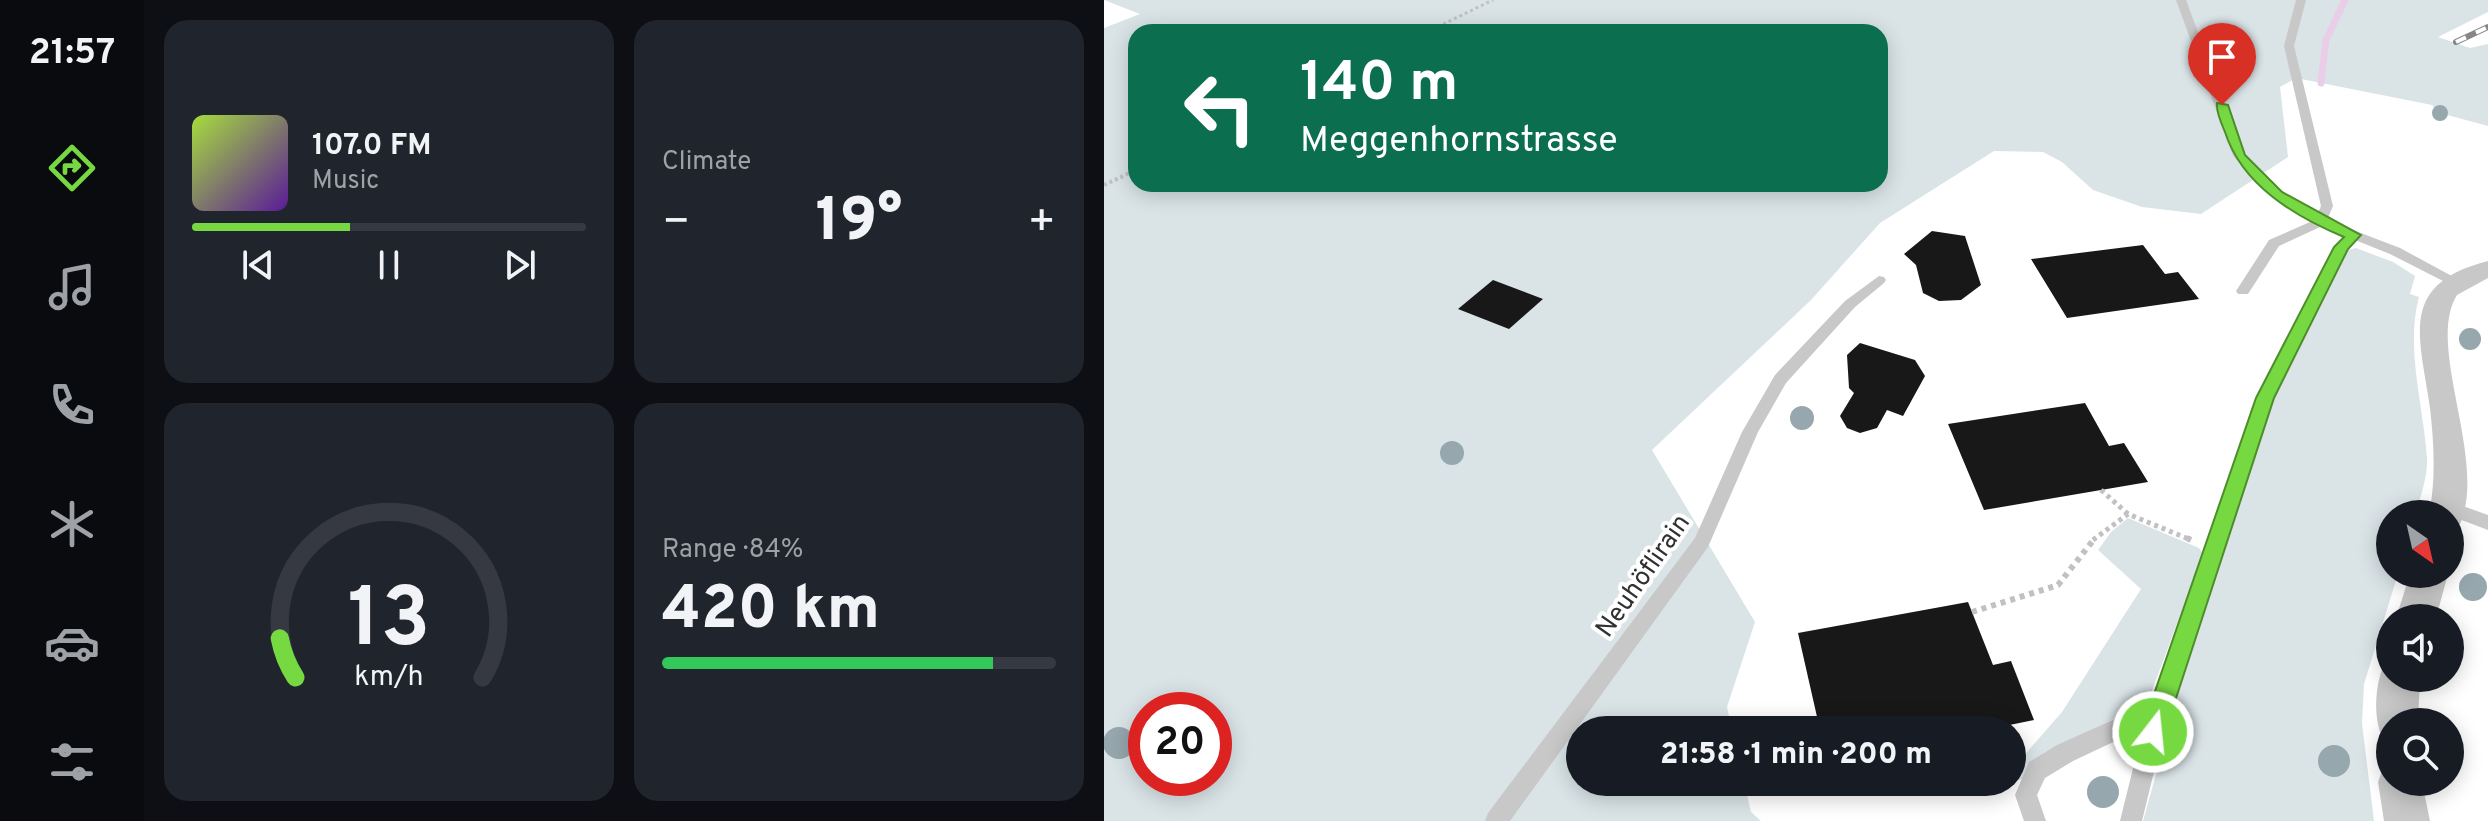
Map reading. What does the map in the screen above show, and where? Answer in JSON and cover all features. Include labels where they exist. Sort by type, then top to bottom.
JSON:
[{"type":"street","points":[[2448,500],[2446,406],[2435,369],[2432,324],[2441,293],[2454,281],[2488,269]]},
{"type":"lane","points":[[2181,0],[2239,156],[2277,195],[2320,222],[2454,281]]},
{"type":"lane","points":[[2243,291],[2274,243],[2320,222],[2327,206],[2289,46],[2301,0]]},
{"type":"lane","points":[[2131,821],[2158,710],[2265,398],[2342,247],[2353,235]]},
{"type":"lane","name":"Neuhöflirain","points":[[1496,821],[1702,542],[1750,432],[1780,379],[1850,304],[1879,280]]},
{"type":"lane","points":[[2464,516],[2488,523]]},
{"type":"lane","points":[[2035,821],[2026,795],[2037,770],[2065,753],[2158,710]]},
{"type":"path","points":[[1444,24],[1493,0]]},
{"type":"path","points":[[1104,185],[1128,174]]},
{"type":"path","points":[[2101,490],[2128,514],[2214,550]]},
{"type":"path","points":[[1972,612],[2058,585],[2097,536],[2128,514]]},
{"type":"shaded area","points":[[1104,0],[2488,0],[2488,12],[2438,37],[2470,48],[2488,44],[2488,126],[2440,113],[2432,105],[2296,78],[2280,87],[2288,157],[2201,214],[2142,207],[2093,190],[2062,162],[2043,152],[1994,151],[1880,223],[1811,300],[1652,450],[1755,622],[1727,707],[1729,716],[1566,716],[1566,796],[1747,796],[1751,812],[1761,821],[1104,821],[1104,28],[1140,14]]},
{"type":"shaded area","points":[[2356,248],[2393,262],[2415,276],[2410,294],[2419,297],[2414,337],[2427,459],[2420,500],[2376,500],[2376,588],[2394,588],[2389,604],[2376,604],[2376,645],[2364,684],[2362,723],[2374,821],[2143,821],[2187,663],[2272,403],[2348,250]]},
{"type":"shaded area","points":[[2128,518],[2199,548],[2203,554],[2150,696],[2142,705],[2044,753],[2026,774],[2026,753],[2062,712],[2141,589],[2098,550],[2111,532]]},
{"type":"building","points":[[1932,231],[1965,236],[1981,285],[1961,300],[1939,301],[1923,293],[1916,265],[1904,254]]},
{"type":"building","points":[[2143,245],[2165,274],[2178,272],[2199,299],[2067,318],[2031,259]]},
{"type":"building","points":[[1493,280],[1543,299],[1509,329],[1458,309]]},
{"type":"building","points":[[1860,343],[1915,360],[1925,376],[1903,416],[1887,410],[1877,428],[1860,433],[1847,428],[1840,416],[1854,393],[1849,388],[1847,355]]},
{"type":"building","points":[[2085,403],[2109,446],[2124,443],[2148,482],[1984,510],[1948,424]]},
{"type":"building","points":[[1968,602],[1993,665],[2011,661],[2034,720],[2026,722],[2026,716],[1817,716],[1798,633]]},
{"type":"waterway","points":[[2321,83],[2326,40],[2345,0]]},
{"type":"railway","points":[[2456,42],[2488,27]]},
{"type":"route","points":[[2153,732],[2265,398],[2342,247],[2353,235],[2320,222],[2277,195],[2239,156],[2222,105]]}]
